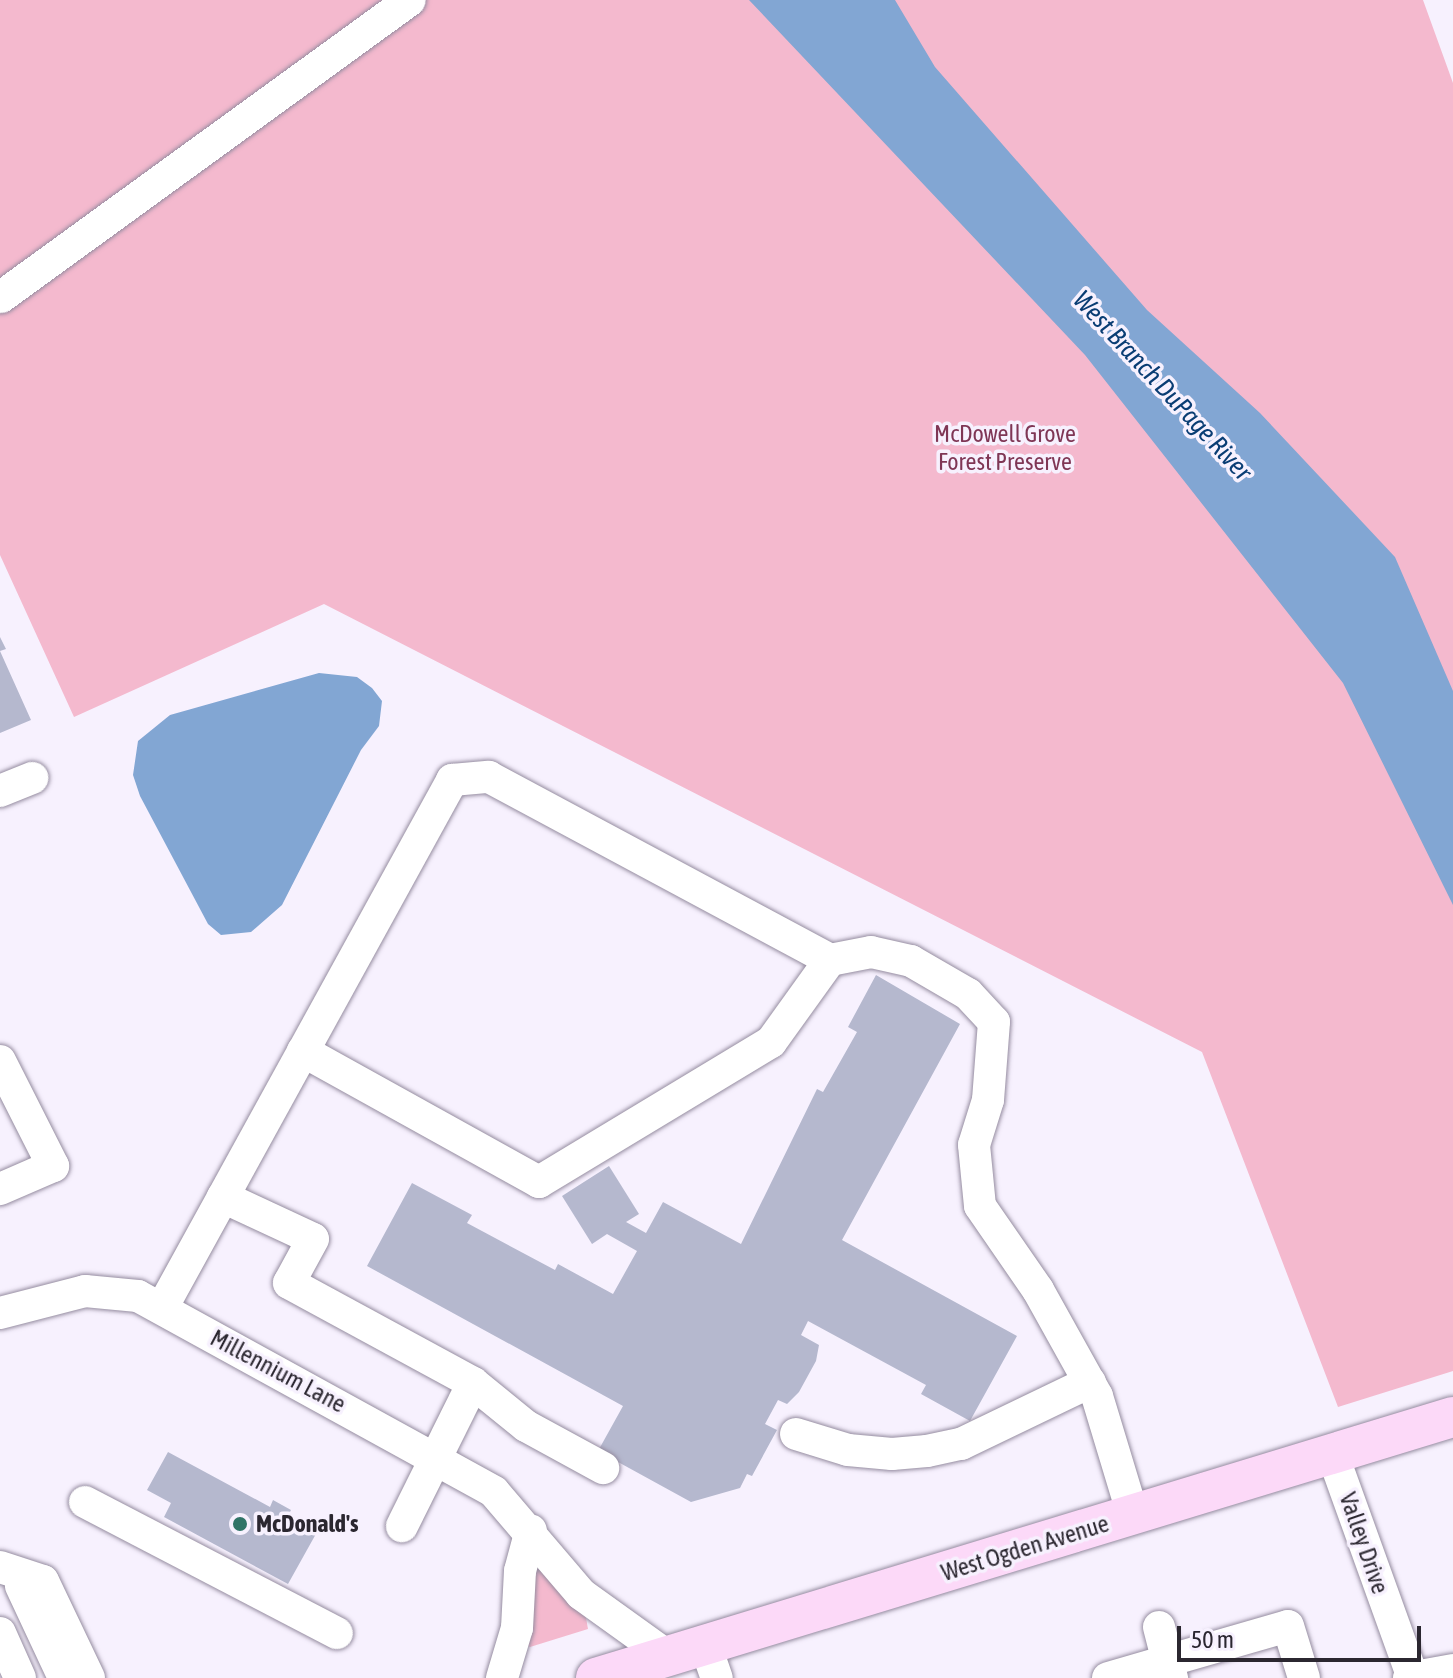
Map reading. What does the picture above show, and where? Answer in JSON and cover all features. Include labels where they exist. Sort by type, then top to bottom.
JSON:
[{"type":"main road","name":"West Ogden Avenue","points":[[596,1678],[666,1655],[711,1661],[1133,1515],[1453,1417]]},
{"type":"street","points":[[1,297],[410,0]]},
{"type":"street","points":[[162,1308],[452,780],[489,777],[830,960],[871,952],[911,961],[968,994],[994,1022],[988,1100],[974,1145],[980,1206],[1038,1290],[1090,1382],[1133,1515]]},
{"type":"street","points":[[0,791],[32,778]]},
{"type":"street","points":[[303,1051],[539,1182],[771,1042],[830,960]]},
{"type":"street","points":[[0,1061],[53,1166],[0,1189]]},
{"type":"street","points":[[223,1197],[313,1239],[289,1283],[473,1383],[526,1426],[603,1468]]},
{"type":"street","name":"Millennium Lane","points":[[2,1307],[85,1291],[138,1296],[162,1308],[436,1456],[494,1492],[531,1530],[581,1594],[666,1655]]},
{"type":"street","points":[[796,1434],[848,1450],[927,1451],[961,1444],[1090,1382]]},
{"type":"street","points":[[402,1526],[473,1383]]},
{"type":"street","name":"Valley Drive","points":[[1332,1453],[1412,1678]]},
{"type":"street","points":[[85,1502],[337,1633]]},
{"type":"street","points":[[502,1678],[517,1628],[520,1571],[531,1530]]},
{"type":"street","points":[[5,1578],[40,1678]]},
{"type":"street","points":[[5,1578],[64,1678]]},
{"type":"street","points":[[5,1578],[43,1581],[89,1678]]},
{"type":"street","points":[[1108,1678],[1169,1670],[1288,1626],[1304,1678]]},
{"type":"street","points":[[1159,1627],[1169,1670]]},
{"type":"street","points":[[0,1633],[20,1678]]},
{"type":"street","points":[[1412,1678],[1453,1670]]},
{"type":"green space","name":"McDowell Grove Forest Preserve","points":[[0,0],[1423,0],[1453,83],[1453,1371],[1338,1407],[1202,1052],[324,604],[74,717],[0,555]]},
{"type":"green space","points":[[528,1554],[586,1618],[588,1629],[530,1647],[524,1644]]},
{"type":"water","name":"West Branch DuPage River","points":[[749,0],[895,0],[935,67],[1147,310],[1260,413],[1395,557],[1453,691],[1453,905],[1343,683],[1085,355]]},
{"type":"water","points":[[319,673],[357,677],[372,688],[382,701],[379,726],[361,750],[282,905],[251,932],[221,935],[208,924],[140,796],[133,775],[138,741],[170,715]]},
{"type":"building","points":[[0,637],[6,649],[0,651]]},
{"type":"building","points":[[0,651],[31,720],[0,733]]},
{"type":"building","points":[[876,975],[960,1024],[842,1240],[1017,1336],[970,1421],[921,1394],[926,1385],[808,1321],[801,1335],[819,1345],[816,1361],[799,1392],[787,1404],[778,1400],[765,1424],[777,1430],[752,1476],[747,1474],[740,1488],[691,1502],[598,1451],[623,1406],[367,1266],[412,1183],[472,1215],[467,1223],[555,1270],[558,1264],[613,1294],[637,1251],[607,1234],[592,1244],[562,1196],[609,1166],[639,1214],[626,1222],[646,1233],[663,1202],[741,1244],[817,1089],[823,1092],[857,1032],[848,1027]]},
{"type":"building","name":"McDonald's","points":[[168,1452],[270,1507],[273,1500],[291,1510],[288,1516],[317,1532],[288,1584],[164,1517],[171,1503],[147,1490]]},
{"type":"place","name":"McDonald's","points":[[240,1524]]}]
